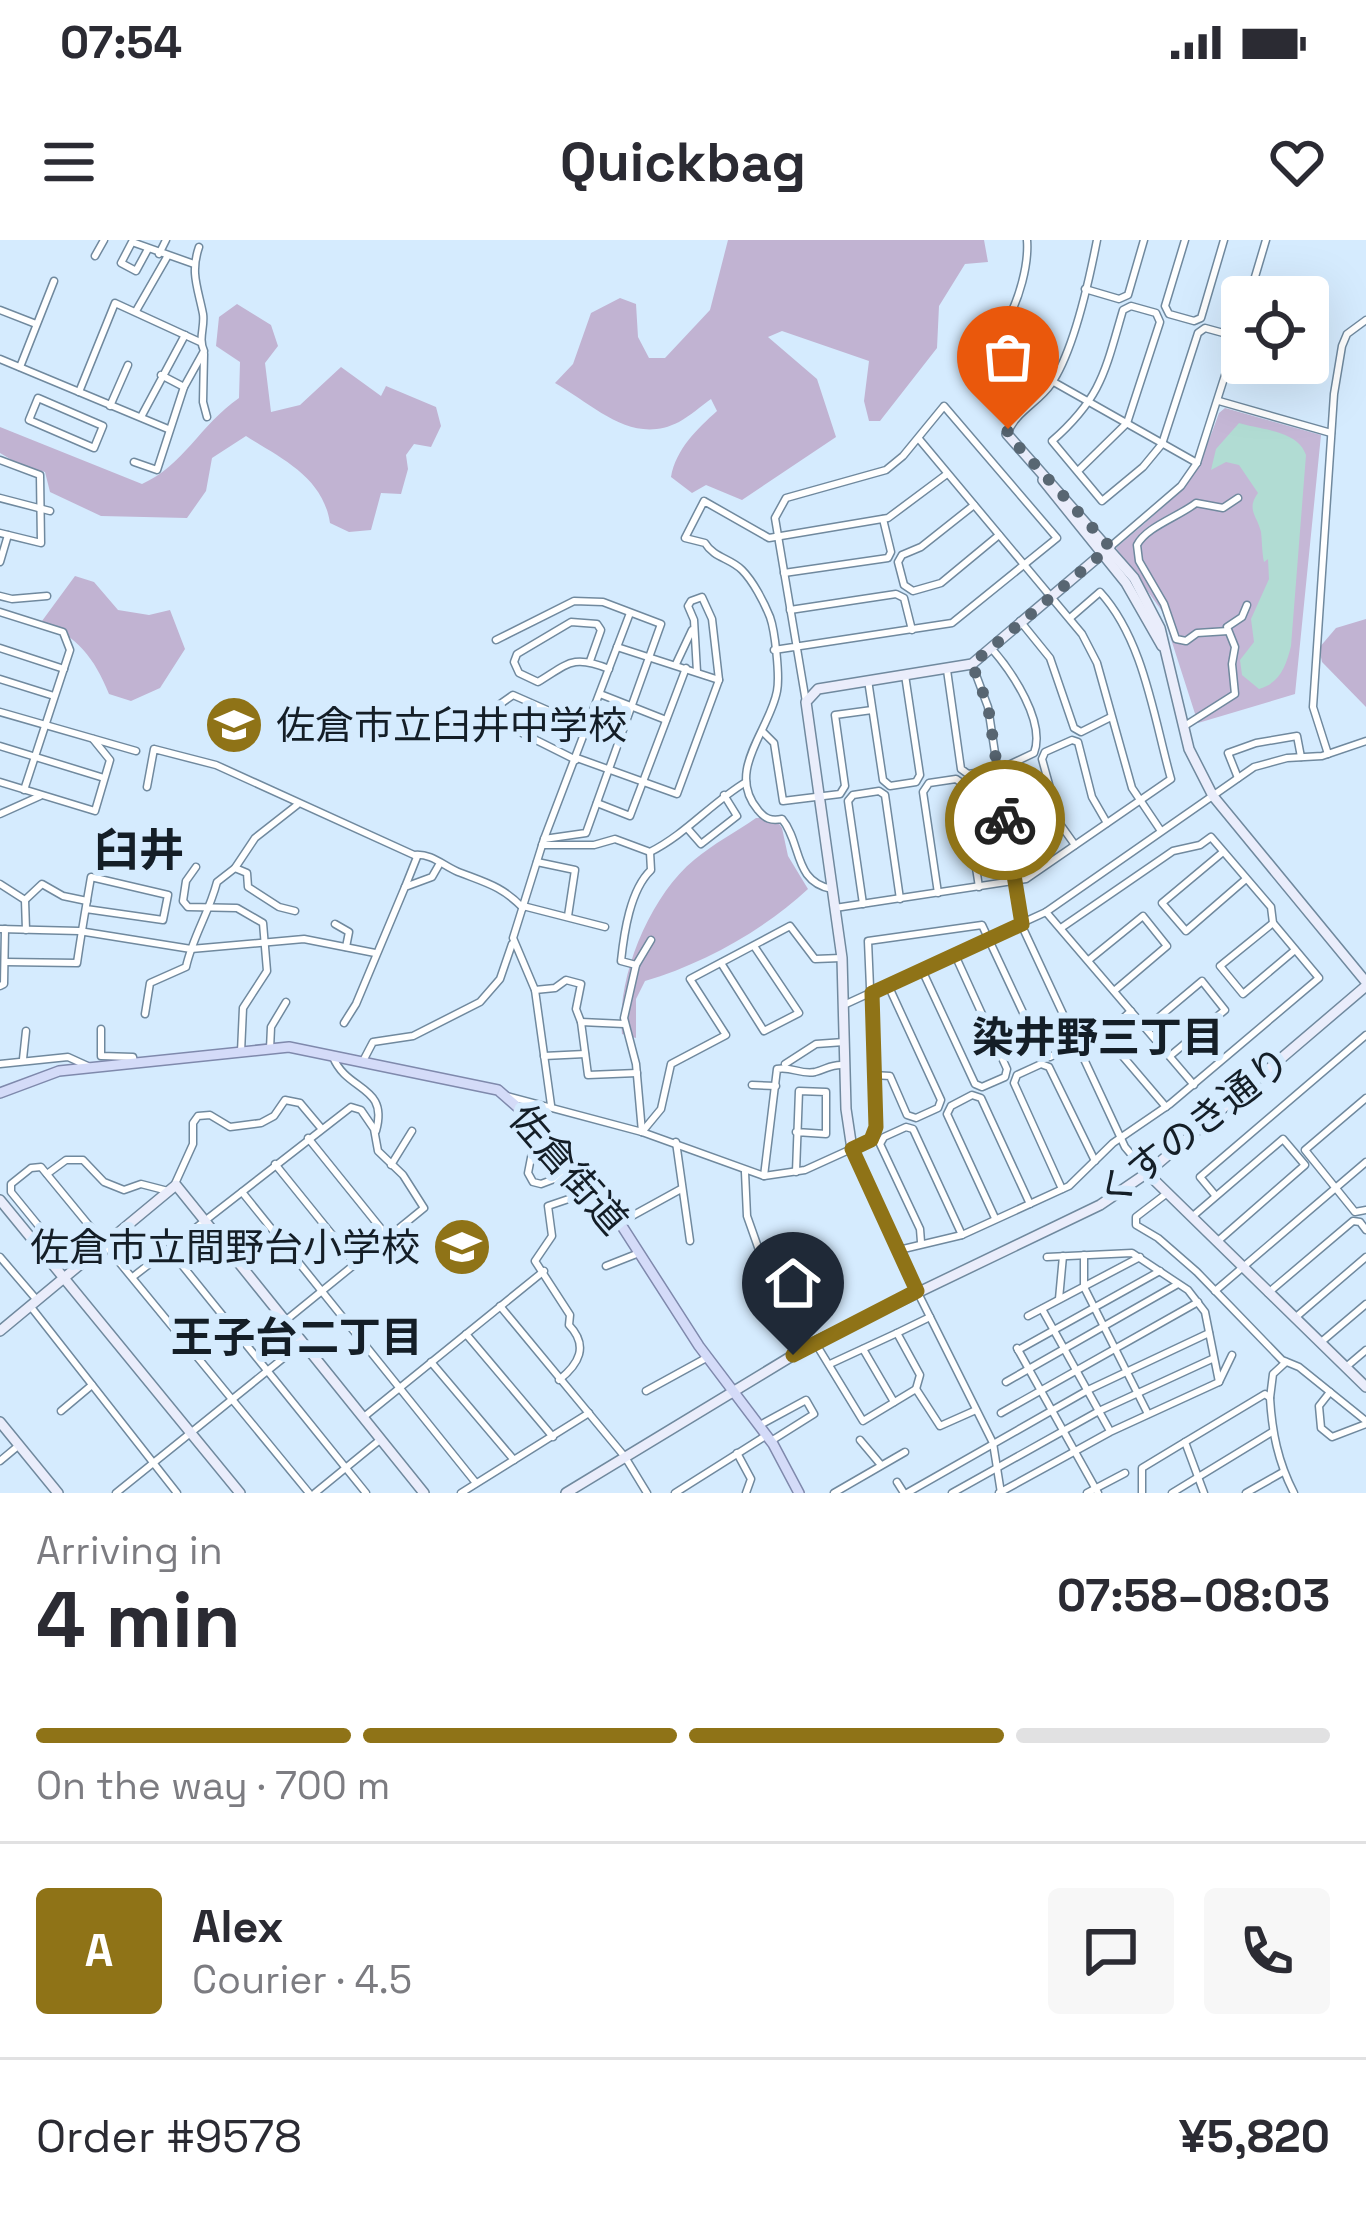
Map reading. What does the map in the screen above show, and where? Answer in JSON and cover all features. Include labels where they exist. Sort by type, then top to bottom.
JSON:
[{"type":"main road","name":"佐倉街道","points":[[0,1093],[41,1075],[91,1067],[298,1048],[485,1086],[507,1096],[538,1122],[620,1223],[766,1434],[799,1493]]},
{"type":"street","points":[[95,256],[104,240]]},
{"type":"street","points":[[136,311],[166,240]]},
{"type":"street","points":[[1027,240],[1028,258],[1016,299],[991,352],[1003,369],[1029,370],[1197,463]]},
{"type":"street","points":[[1097,240],[1053,382],[1011,424],[1007,434],[1107,549],[1165,651],[1189,749],[1213,796],[1366,984]]},
{"type":"street","points":[[1084,289],[1119,299],[1128,296],[1144,240]]},
{"type":"street","points":[[1185,240],[1165,307],[1168,314],[1194,322],[1202,318],[1224,240]]},
{"type":"street","points":[[1255,276],[1266,240]]},
{"type":"street","points":[[148,249],[136,271],[121,263],[132,242],[194,264]]},
{"type":"street","points":[[199,247],[193,281],[204,316],[207,417]]},
{"type":"street","points":[[20,368],[54,281]]},
{"type":"street","points":[[69,411],[115,303],[202,346]]},
{"type":"street","points":[[1078,471],[1127,423],[1160,322],[1156,314],[1130,306],[1123,310],[1091,403],[1052,441],[1102,501],[1143,467],[1162,443],[1198,333],[1205,328],[1221,333]]},
{"type":"street","points":[[0,310],[37,324]]},
{"type":"street","points":[[1328,754],[1313,707],[1332,434],[1342,346],[1347,334],[1366,320]]},
{"type":"street","points":[[141,418],[185,335]]},
{"type":"street","points":[[134,462],[157,470],[202,346]]},
{"type":"street","points":[[0,359],[170,429]]},
{"type":"street","points":[[110,406],[128,365]]},
{"type":"street","points":[[161,375],[184,387]]},
{"type":"street","points":[[806,702],[818,689],[972,664],[1181,486],[1197,463],[1224,384]]},
{"type":"street","points":[[38,398],[69,411],[104,426],[94,448],[28,420],[38,398]]},
{"type":"street","points":[[1219,401],[1332,434]]},
{"type":"street","points":[[774,650],[795,647],[912,630],[959,620],[1057,538],[944,406],[919,439],[886,470],[786,498],[776,510],[778,537],[795,647],[806,702],[842,958],[846,1109],[852,1149],[993,1443],[1000,1493],[1111,1432],[1219,1382],[1232,1355]]},
{"type":"street","points":[[919,439],[1070,618],[1097,664],[1132,788],[1161,831]]},
{"type":"street","points":[[0,460],[40,476],[45,510],[41,543],[4,534],[0,562]]},
{"type":"street","points":[[832,889],[814,883],[797,861],[792,831],[782,819],[760,815],[746,782],[750,755],[779,685],[771,620],[745,573],[710,552],[705,543],[685,538],[704,501],[769,538],[778,537],[884,519],[900,512],[947,473]]},
{"type":"street","points":[[0,498],[45,510]]},
{"type":"street","points":[[1228,631],[1176,639],[1164,604],[1139,561],[1137,545],[1148,530],[1196,503],[1222,508],[1238,498]]},
{"type":"street","points":[[974,505],[921,548],[902,555],[898,562],[904,586],[913,591],[941,583],[999,535]]},
{"type":"street","points":[[784,573],[888,558],[884,519]]},
{"type":"street","points":[[836,908],[1026,879],[1171,779],[1129,638],[1100,592],[1070,618]]},
{"type":"street","points":[[790,610],[896,594],[904,598],[912,630]]},
{"type":"street","points":[[0,596],[47,596]]},
{"type":"street","points":[[588,728],[513,694],[496,707],[520,732],[673,795],[679,791],[719,680],[705,598],[689,603],[697,672]]},
{"type":"street","points":[[496,640],[574,601],[603,602],[661,624],[586,833],[543,842]]},
{"type":"street","points":[[1183,727],[1235,694],[1235,647],[1228,631],[1230,622],[1247,605]]},
{"type":"street","points":[[0,612],[63,632],[70,650],[24,790]]},
{"type":"street","points":[[362,1061],[373,1042],[412,1036],[479,1002],[500,979],[543,842],[630,613]]},
{"type":"street","points":[[1020,621],[1050,658],[1074,728],[1081,732],[1111,717]]},
{"type":"street","points":[[590,661],[601,630],[597,624],[571,622],[518,653],[514,662],[519,674],[538,682],[558,664],[590,661],[609,669]]},
{"type":"street","points":[[676,664],[693,629]]},
{"type":"street","points":[[617,646],[719,680]]},
{"type":"street","points":[[946,670],[961,769],[968,774],[998,770],[1034,754],[1037,744],[1019,683],[991,647]]},
{"type":"street","points":[[0,648],[64,669]]},
{"type":"street","points":[[972,664],[988,706],[1022,924],[1121,1136],[1166,1194],[1366,1387]]},
{"type":"street","points":[[598,803],[630,816],[686,668]]},
{"type":"street","points":[[868,680],[883,780],[890,786],[916,782],[920,775],[905,675]]},
{"type":"street","points":[[0,679],[56,696]]},
{"type":"street","points":[[600,694],[666,720]]},
{"type":"street","points":[[763,732],[774,742],[783,801],[840,794],[845,786],[835,715],[872,710]]},
{"type":"street","points":[[0,712],[136,751]]},
{"type":"street","points":[[1238,778],[1228,753],[1256,742],[1297,736],[1300,758]]},
{"type":"street","points":[[0,792],[4,783],[95,811],[110,760],[93,739]]},
{"type":"street","points":[[1075,845],[1060,824],[1042,759],[1045,752],[1072,740],[1078,742],[1092,797],[1107,823]]},
{"type":"street","points":[[846,1004],[1046,912],[1254,767],[1328,754],[1366,741]]},
{"type":"street","points":[[0,746],[104,778]]},
{"type":"street","points":[[147,787],[154,749],[216,765],[297,805],[506,890],[523,907],[604,927]]},
{"type":"street","points":[[938,893],[923,792],[929,784],[956,779],[963,784],[979,887]]},
{"type":"street","points":[[543,842],[594,845],[615,839],[650,852],[675,840],[724,795],[746,782]]},
{"type":"street","points":[[863,904],[848,802],[853,795],[879,790],[885,795],[901,899]]},
{"type":"street","points":[[0,814],[41,795]]},
{"type":"street","points":[[686,828],[701,844],[737,816],[724,795]]},
{"type":"street","points":[[145,1014],[150,983],[182,971],[210,909],[217,881],[235,868],[255,838],[297,805]]},
{"type":"street","points":[[899,1250],[962,1234],[1079,1179],[1121,1136],[1194,1085],[1319,978],[1273,923],[1271,908],[1211,837],[1200,845],[1173,851],[1061,928]]},
{"type":"street","points":[[636,964],[621,961],[626,920],[643,877],[651,870],[650,852]]},
{"type":"street","points":[[1223,852],[1162,903],[1186,931],[1246,879]]},
{"type":"street","points":[[344,1023],[418,855]]},
{"type":"street","points":[[405,887],[432,877],[440,862]]},
{"type":"street","points":[[537,862],[575,869],[568,916]]},
{"type":"street","points":[[196,867],[186,881],[183,901],[188,907],[237,908],[263,923],[267,971],[243,1008],[241,1052]]},
{"type":"street","points":[[235,868],[247,873],[248,887],[295,911]]},
{"type":"street","points":[[1103,872],[1117,889]]},
{"type":"street","points":[[5,962],[77,964],[86,905],[92,877],[168,895],[163,920],[86,905],[42,884],[25,900],[26,930]]},
{"type":"street","points":[[0,884],[25,900]]},
{"type":"street","points":[[1046,912],[1194,1085]]},
{"type":"street","points":[[1089,960],[1143,916],[1167,946],[1114,991]]},
{"type":"street","points":[[1273,923],[1220,966],[1243,994],[1295,950]]},
{"type":"street","points":[[335,924],[349,932],[346,947]]},
{"type":"street","points":[[507,1096],[676,1142],[764,1176],[796,1172],[871,1140],[876,1127],[868,941],[982,925],[1042,1053],[1050,1057],[1078,1043]]},
{"type":"street","points":[[643,1132],[661,1109],[671,1064],[726,1035],[690,979],[790,926],[814,959],[842,958]]},
{"type":"street","points":[[0,986],[4,984],[3,929],[82,932],[190,949],[304,939],[375,953]]},
{"type":"street","points":[[513,938],[535,990],[551,1105]]},
{"type":"street","points":[[643,1132],[637,1073],[624,1024],[636,964],[651,940]]},
{"type":"street","points":[[721,962],[764,1031],[799,1013],[754,946]]},
{"type":"street","points":[[922,970],[975,1084],[982,1087],[1005,1077],[1007,1069],[955,955]]},
{"type":"street","points":[[535,990],[554,988],[566,980],[581,983],[576,1009],[587,1075],[637,1073]]},
{"type":"street","points":[[1146,1028],[1202,981],[1225,1010],[1170,1057]]},
{"type":"street","name":"くすのき通り","points":[[566,1493],[815,1342],[1080,1215],[1148,1173],[1366,984]]},
{"type":"street","points":[[873,1076],[890,1076],[907,1115],[916,1118],[938,1108],[941,1100],[888,985]]},
{"type":"street","points":[[270,1048],[271,1027],[286,1002]]},
{"type":"street","points":[[1131,1011],[1109,1031],[1108,1039],[1166,1107]]},
{"type":"street","points":[[580,1022],[624,1024]]},
{"type":"street","points":[[100,1029],[101,1056],[133,1057],[134,1063]]},
{"type":"street","points":[[23,1059],[26,1031]]},
{"type":"street","points":[[1215,1196],[1200,1177],[1366,1035]]},
{"type":"street","points":[[777,1070],[816,1044],[846,1042]]},
{"type":"street","points":[[544,1056],[585,1054]]},
{"type":"street","points":[[332,1055],[349,1079],[374,1096],[380,1109],[375,1134]]},
{"type":"street","points":[[0,1064],[68,1057],[91,1067]]},
{"type":"street","points":[[777,1070],[787,1066],[814,1072],[831,1064],[847,1065]]},
{"type":"street","points":[[1062,1189],[1014,1083],[1017,1075],[1041,1064],[1049,1067],[1095,1161]]},
{"type":"street","points":[[764,1176],[777,1070]]},
{"type":"street","points":[[752,1085],[776,1086]]},
{"type":"street","points":[[796,1132],[826,1134],[826,1092],[799,1091],[796,1132],[796,1172]]},
{"type":"street","points":[[996,1219],[947,1114],[951,1106],[972,1095],[981,1098],[1030,1204]]},
{"type":"street","points":[[1366,1097],[1305,1150],[1355,1212],[1366,1210]]},
{"type":"street","points":[[0,1329],[171,1189],[194,1144],[193,1123],[198,1116],[210,1115],[230,1126],[261,1124],[285,1100],[300,1103],[321,1128]]},
{"type":"street","points":[[134,1276],[321,1128],[351,1107],[361,1110],[375,1134],[378,1151],[403,1175],[424,1208],[285,1321]]},
{"type":"street","points":[[538,1122],[528,1173],[533,1182],[541,1184],[578,1170]]},
{"type":"street","points":[[921,1242],[920,1229],[880,1144],[906,1126],[914,1129],[962,1234]]},
{"type":"street","points":[[392,1166],[412,1132]]},
{"type":"street","points":[[308,1138],[387,1236]]},
{"type":"street","points":[[1190,1218],[1283,1138],[1305,1166],[1216,1243]]},
{"type":"street","points":[[676,1142],[690,1241]]},
{"type":"street","points":[[240,1493],[10,1192],[11,1184],[31,1168],[44,1170],[66,1160],[82,1160],[104,1182],[124,1190],[141,1184],[171,1189],[205,1221],[424,1493]]},
{"type":"street","points":[[1215,1291],[1366,1162]]},
{"type":"street","points":[[275,1164],[355,1262]]},
{"type":"street","points":[[44,1170],[312,1493],[381,1438]]},
{"type":"street","points":[[746,1171],[747,1216],[759,1250]]},
{"type":"street","points":[[620,1223],[681,1189]]},
{"type":"street","points":[[559,1380],[577,1366],[579,1336],[535,1261],[552,1236],[548,1206],[595,1190]]},
{"type":"street","points":[[242,1192],[476,1483]]},
{"type":"street","points":[[1166,1194],[1136,1217],[1136,1225],[1158,1238],[1286,1362],[1330,1392],[1366,1422],[1332,1436],[1321,1429],[1318,1406],[1330,1392]]},
{"type":"street","points":[[0,1200],[68,1272]]},
{"type":"street","points":[[1268,1293],[1353,1221],[1366,1230]]},
{"type":"street","points":[[169,1249],[366,1493]]},
{"type":"street","points":[[1047,1257],[1126,1252],[1178,1284],[1198,1302],[1219,1382]]},
{"type":"street","points":[[606,1266],[639,1253]]},
{"type":"street","points":[[1084,1255],[1084,1287],[1148,1414]]},
{"type":"street","points":[[1059,1299],[1063,1256]]},
{"type":"street","points":[[0,1257],[177,1493]]},
{"type":"street","points":[[1028,1316],[1139,1257]]},
{"type":"street","points":[[1294,1318],[1366,1257]]},
{"type":"street","points":[[364,1417],[544,1271]]},
{"type":"street","points":[[1125,1473],[1093,1492],[1017,1349],[1160,1271]]},
{"type":"street","points":[[1006,1382],[1178,1284]]},
{"type":"street","points":[[1000,1413],[1198,1302]]},
{"type":"street","points":[[1320,1343],[1366,1304]]},
{"type":"street","points":[[500,1306],[625,1457],[647,1493]]},
{"type":"street","points":[[1042,1309],[1111,1432]]},
{"type":"street","points":[[830,1364],[931,1317]]},
{"type":"street","points":[[815,1342],[863,1421],[916,1389],[920,1375],[897,1333]]},
{"type":"street","points":[[897,1482],[905,1493],[1088,1390],[1209,1333]]},
{"type":"street","points":[[466,1334],[553,1437]]},
{"type":"street","points":[[118,1492],[302,1343]]},
{"type":"street","points":[[863,1348],[894,1402]]},
{"type":"street","points":[[1346,1367],[1366,1350]]},
{"type":"street","points":[[646,1391],[709,1357]]},
{"type":"street","points":[[952,1493],[1099,1411],[1212,1359]]},
{"type":"street","points":[[1286,1362],[1274,1374],[1270,1398],[1283,1472],[1294,1493]]},
{"type":"street","points":[[431,1363],[514,1460]]},
{"type":"street","points":[[61,1411],[92,1385]]},
{"type":"street","points":[[916,1389],[940,1426],[976,1410]]},
{"type":"street","points":[[1142,1493],[1142,1468],[1265,1394],[1270,1398]]},
{"type":"street","points":[[674,1493],[766,1434],[806,1400],[814,1414],[766,1434]]},
{"type":"street","points":[[461,1493],[589,1413]]},
{"type":"street","points":[[0,1423],[58,1493]]},
{"type":"street","points":[[1172,1493],[1273,1432]]},
{"type":"street","points":[[860,1440],[882,1466]]},
{"type":"street","points":[[1185,1442],[1204,1493]]},
{"type":"street","points":[[0,1460],[18,1446]]},
{"type":"street","points":[[834,1493],[905,1453]]},
{"type":"street","points":[[736,1454],[751,1479],[746,1493]]},
{"type":"street","points":[[1246,1493],[1283,1472]]},
{"type":"shaded area","points":[[728,240],[984,240],[988,262],[965,264],[939,306],[937,348],[880,421],[869,421],[864,401],[869,361],[782,331],[768,337],[817,379],[836,437],[742,500],[706,485],[692,493],[671,477],[682,449],[717,411],[711,399],[679,422],[645,429],[614,420],[555,383],[573,364],[591,313],[620,298],[636,304],[638,337],[649,358],[665,358],[710,310]]},
{"type":"shaded area","points":[[237,304],[271,325],[278,346],[265,363],[271,412],[300,405],[341,367],[381,396],[386,386],[436,407],[441,426],[431,447],[414,444],[406,455],[408,469],[401,494],[381,493],[371,530],[349,532],[330,523],[310,481],[246,436],[212,458],[206,491],[187,518],[101,516],[50,492],[45,472],[0,453],[0,427],[142,484],[156,476],[239,398],[240,362],[216,346],[219,317]]},
{"type":"shaded area","points":[[1225,408],[1321,435],[1295,694],[1198,723],[1162,611],[1116,548],[1179,490]]},
{"type":"shaded area","points":[[1239,423],[1287,436],[1306,455],[1291,646],[1281,673],[1259,689],[1242,675],[1240,660],[1254,642],[1251,619],[1269,579],[1253,508],[1258,493],[1239,465],[1226,462],[1211,470],[1216,449]]},
{"type":"shaded area","points":[[75,576],[94,582],[118,610],[149,615],[170,610],[185,649],[160,688],[131,701],[109,694],[83,650],[42,621]]},
{"type":"shaded area","points":[[1366,619],[1366,707],[1322,662],[1319,648],[1336,628]]},
{"type":"shaded area","points":[[756,818],[775,818],[788,856],[808,889],[732,944],[645,981],[636,999],[636,1038],[622,1034],[631,964],[663,894],[694,860]]},
{"type":"way so far","points":[[1005,820],[988,706],[972,664],[1110,547],[1007,434],[1008,429]]},
{"type":"place","name":"佐倉市立臼井中学校","points":[[234,725]]},
{"type":"place","name":"佐倉市立間野台小学校","points":[[462,1247]]},
{"type":"district","name":"臼井","points":[[139,850]]},
{"type":"district","name":"染井野三丁目","points":[[1098,1037]]},
{"type":"district","name":"王子台二丁目","points":[[297,1337]]},
{"type":"route","points":[[793,1355],[917,1291],[852,1149],[871,1140],[876,1127],[872,993],[1022,924],[1005,820]]}]
